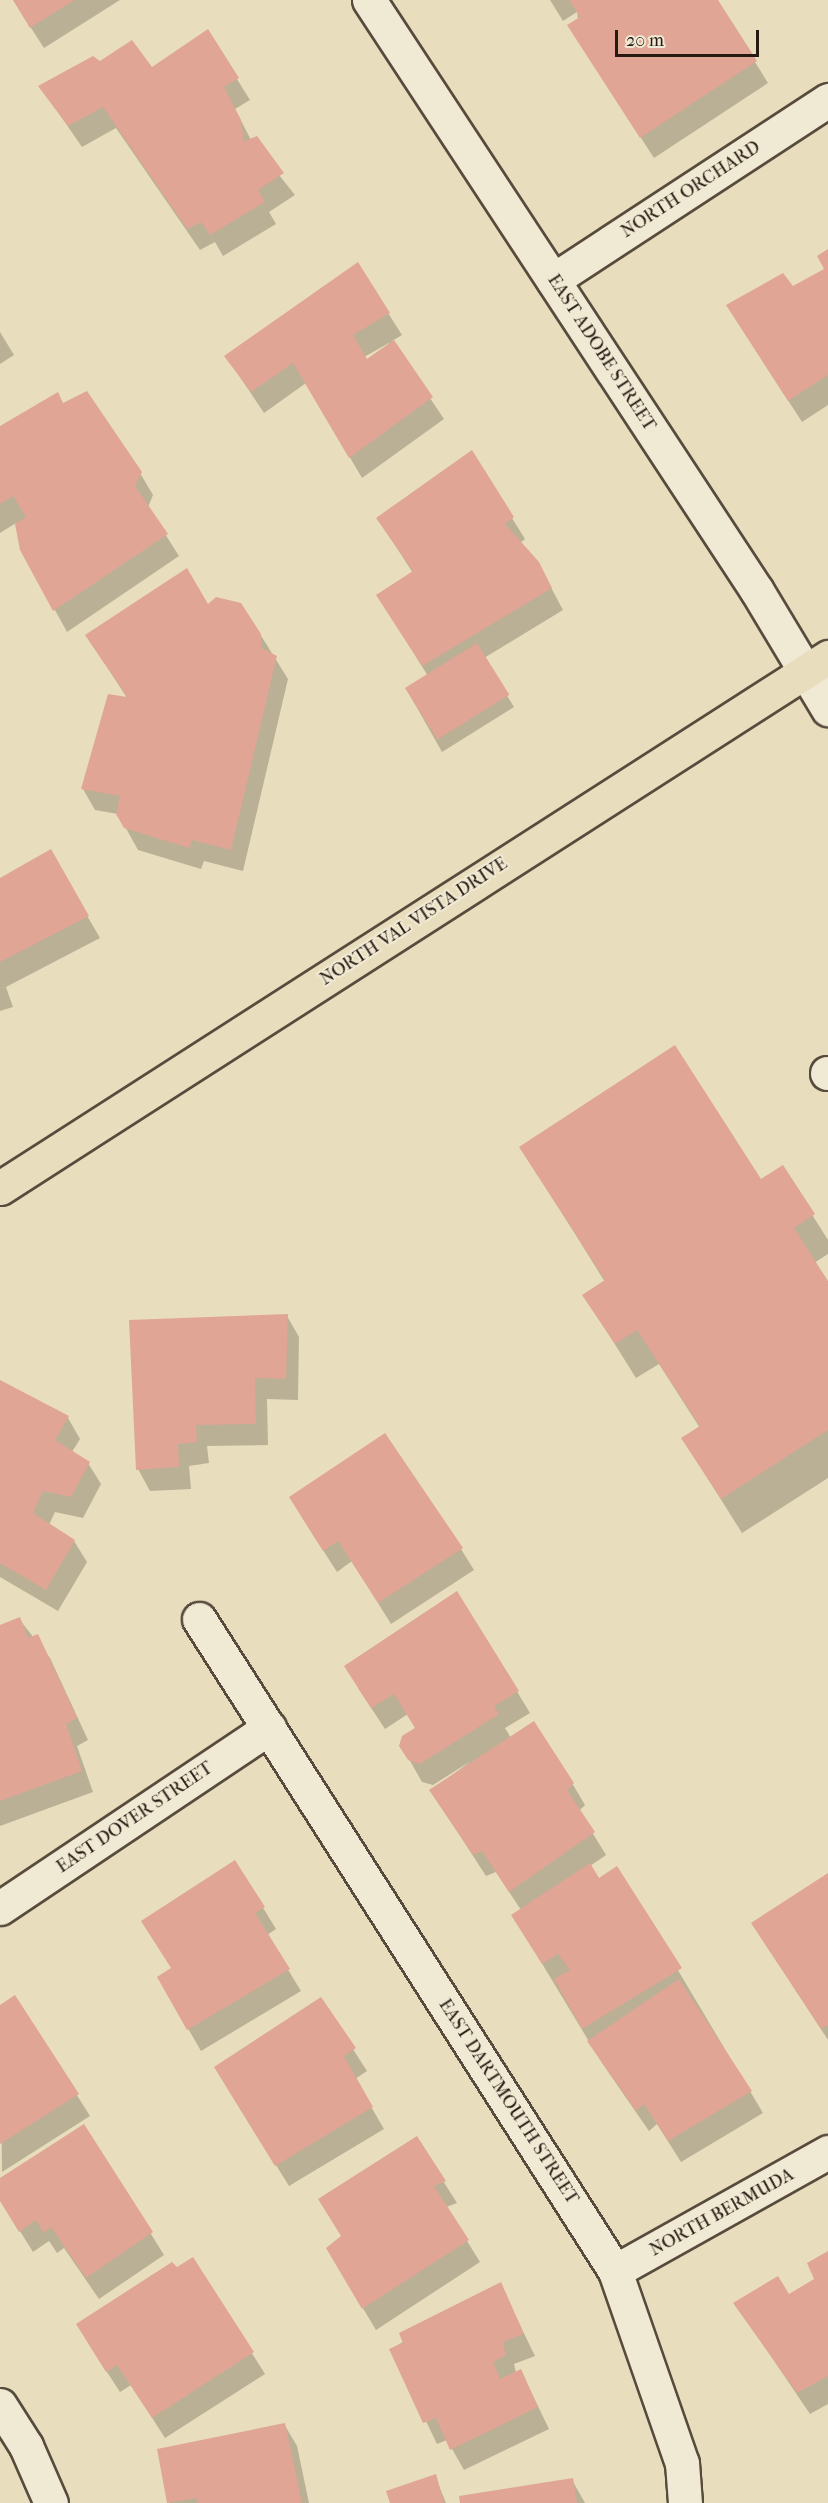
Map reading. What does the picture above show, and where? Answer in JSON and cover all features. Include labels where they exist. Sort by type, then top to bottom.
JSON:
[{"type":"main road","name":"NORTH VAL VISTA DRIVE","points":[[0,1188],[817,664]]},
{"type":"street","name":"EAST ADOBE STREET","points":[[369,0],[553,280],[817,664],[828,709]]},
{"type":"street","name":"NORTH ORCHARD","points":[[553,280],[828,100]]},
{"type":"street","name":"EAST DARTMOUTH STREET","points":[[199,1619],[615,2271],[682,2463],[685,2503]]},
{"type":"street","name":"EAST DOVER STREET","points":[[0,1908],[269,1728]]},
{"type":"street","name":"NORTH BERMUDA","points":[[615,2271],[828,2152]]},
{"type":"street","points":[[0,2405],[26,2445],[51,2503]]},
{"type":"building","points":[[13,0],[74,0],[30,28]]},
{"type":"building","points":[[569,0],[718,0],[757,61],[640,138],[567,25],[580,17]]},
{"type":"building","points":[[208,29],[239,78],[224,87],[241,120],[244,141],[257,136],[284,173],[258,190],[265,202],[210,235],[201,222],[187,229],[103,107],[68,126],[38,86],[93,56],[100,61],[132,40],[152,67]]},
{"type":"building","points":[[828,249],[828,375],[788,401],[726,305],[783,273],[793,286],[824,269],[817,256]]},
{"type":"building","points":[[358,262],[390,313],[353,335],[367,359],[394,340],[433,397],[349,458],[293,363],[251,392],[224,356]]},
{"type":"building","points":[[87,391],[142,472],[135,486],[168,534],[53,611],[20,550],[15,524],[26,517],[13,496],[0,504],[0,426],[58,392],[63,403]]},
{"type":"building","points":[[472,450],[514,517],[505,524],[539,562],[552,588],[422,666],[376,595],[413,571],[376,518]]},
{"type":"building","points":[[187,568],[208,604],[216,597],[241,603],[261,634],[261,648],[277,656],[231,850],[192,840],[189,848],[124,828],[116,814],[120,796],[81,789],[108,694],[127,697],[85,635]]},
{"type":"building","points":[[477,643],[509,695],[437,740],[405,688]]},
{"type":"building","points":[[51,849],[89,916],[0,962],[0,878]]},
{"type":"building","points":[[675,1045],[761,1179],[783,1165],[815,1214],[794,1228],[828,1281],[828,1430],[721,1499],[681,1438],[700,1426],[637,1330],[615,1344],[582,1295],[605,1280],[519,1147]]},
{"type":"building","points":[[288,1314],[286,1379],[255,1378],[256,1424],[196,1425],[197,1442],[178,1444],[179,1467],[136,1470],[129,1320]]},
{"type":"building","points":[[0,1380],[69,1416],[55,1440],[90,1462],[71,1497],[43,1491],[33,1513],[75,1540],[46,1590],[0,1563]]},
{"type":"building","points":[[385,1433],[463,1548],[378,1603],[338,1541],[323,1551],[289,1497]]},
{"type":"building","points":[[457,1591],[519,1691],[494,1706],[499,1714],[420,1764],[408,1760],[399,1746],[402,1736],[415,1728],[394,1694],[371,1708],[344,1666]]},
{"type":"building","points":[[20,1617],[28,1638],[38,1634],[77,1718],[66,1724],[82,1771],[0,1801],[0,1625]]},
{"type":"building","points":[[534,1721],[574,1783],[567,1790],[595,1832],[509,1892],[482,1851],[473,1855],[429,1790]]},
{"type":"building","points":[[235,1860],[265,1907],[255,1913],[290,1969],[187,2030],[157,1977],[171,1968],[141,1921]]},
{"type":"building","points":[[590,1863],[599,1878],[617,1866],[682,1968],[582,2029],[554,1979],[570,1970],[558,1954],[542,1964],[511,1915]]},
{"type":"building","points":[[828,1873],[828,2025],[821,2029],[751,1923]]},
{"type":"building","points":[[679,1979],[752,2091],[668,2141],[644,2104],[636,2111],[587,2041]]},
{"type":"building","points":[[15,1995],[79,2094],[0,2144],[0,2005]]},
{"type":"building","points":[[321,1997],[356,2048],[344,2056],[373,2107],[275,2166],[214,2067]]},
{"type":"building","points":[[84,2124],[153,2232],[86,2278],[51,2227],[44,2233],[36,2220],[19,2232],[0,2201],[0,2178]]},
{"type":"building","points":[[417,2136],[446,2181],[434,2186],[469,2240],[362,2309],[326,2248],[341,2236],[318,2199]]},
{"type":"building","points":[[828,2251],[828,2376],[797,2393],[733,2303],[778,2276],[789,2294],[814,2279],[807,2263]]},
{"type":"building","points":[[193,2257],[254,2352],[152,2418],[117,2365],[106,2372],[76,2324],[172,2262],[177,2267]]},
{"type":"building","points":[[501,2282],[524,2334],[503,2342],[506,2355],[493,2362],[500,2379],[521,2369],[538,2407],[450,2450],[436,2418],[423,2423],[389,2349],[403,2343],[399,2333]]},
{"type":"building","points":[[285,2423],[302,2503],[198,2503],[197,2498],[167,2503],[157,2449]]},
{"type":"building","points":[[436,2474],[444,2503],[390,2503],[386,2491]]},
{"type":"building","points":[[573,2478],[577,2503],[460,2503],[459,2496]]}]
